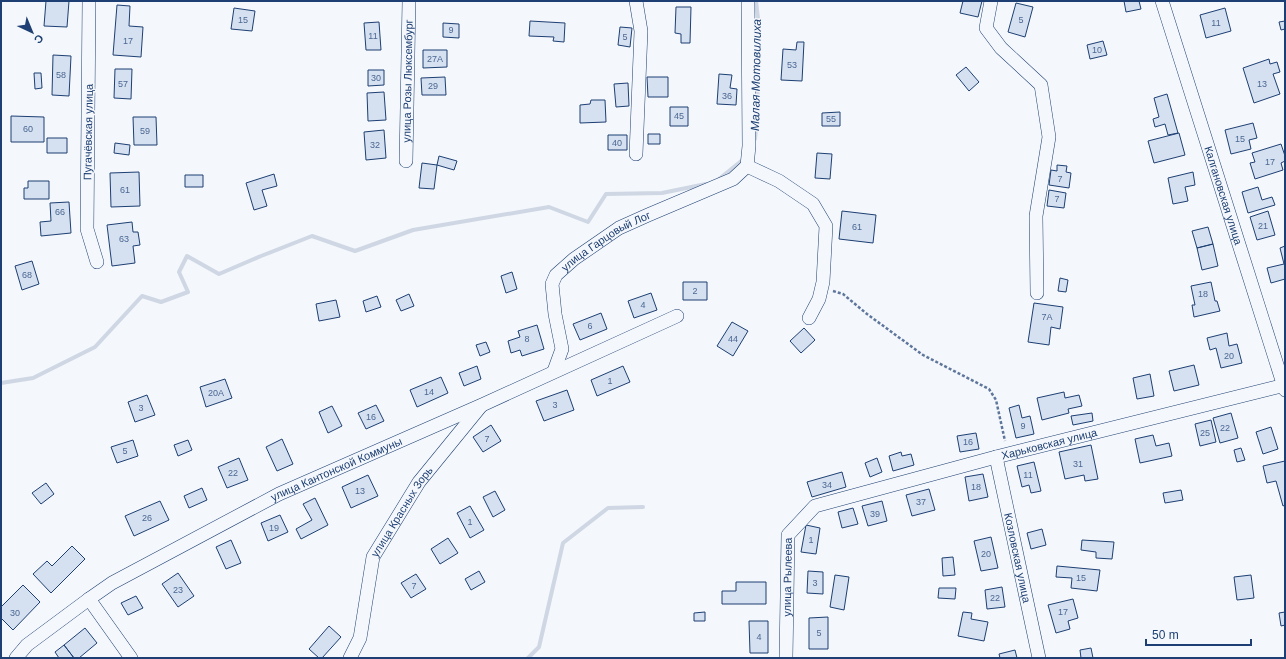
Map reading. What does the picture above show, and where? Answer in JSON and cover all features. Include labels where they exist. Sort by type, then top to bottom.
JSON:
[{"type":"street","name":"Пугачёвская улица","points":[[89,1],[87,229],[97,262]]},
{"type":"street","name":"улица Розы Люксембург","points":[[406,161],[409,1]]},
{"type":"street","points":[[636,1],[641,31],[636,154]]},
{"type":"street","points":[[748,1],[749,146],[747,166],[779,181],[813,204],[826,226],[823,282],[819,299],[810,318]]},
{"type":"street","points":[[991,1],[986,28],[1001,48],[1041,85],[1049,137],[1036,216],[1037,293]]},
{"type":"street","name":"Калгановская улица","points":[[1162,1],[1285,387]]},
{"type":"street","name":"улица Гарцовый Лог","points":[[554,371],[562,349],[555,314],[552,284],[556,275],[574,259],[619,228],[648,214],[733,179],[747,166]]},
{"type":"street","name":"улица Кантонской Коммуны","points":[[16,658],[27,645],[112,583],[279,494],[482,405],[677,316]]},
{"type":"street","name":"Харьковская улица","points":[[815,506],[996,457],[1285,387]]},
{"type":"street","name":"улица Красных Зорь","points":[[350,658],[360,638],[373,557],[419,482],[482,405]]},
{"type":"street","name":"Козловская улица","points":[[996,457],[1039,658]]},
{"type":"street","name":"улица Рылеева","points":[[786,658],[788,535],[815,506]]},
{"type":"street","points":[[89,599],[131,658]]},
{"type":"path","points":[[843,294],[867,314],[923,355],[989,389],[996,400],[1005,444],[996,457]]},
{"type":"building","points":[[46,1],[69,1],[67,27],[44,26]]},
{"type":"building","points":[[963,1],[982,1],[978,17],[960,13]]},
{"type":"building","points":[[1124,1],[1139,1],[1141,9],[1126,12]]},
{"type":"building","points":[[1016,3],[1033,7],[1025,37],[1008,32]]},
{"type":"building","points":[[117,5],[130,6],[129,26],[143,27],[141,57],[113,55]]},
{"type":"building","points":[[676,7],[691,7],[690,43],[681,43],[681,34],[675,33]]},
{"type":"building","points":[[234,8],[255,11],[252,31],[231,29]]},
{"type":"building","points":[[1225,8],[1231,31],[1206,38],[1200,15]]},
{"type":"building","points":[[530,21],[565,23],[564,42],[553,41],[554,37],[529,36]]},
{"type":"building","points":[[1285,21],[1285,29],[1281,30],[1279,22]]},
{"type":"building","points":[[379,22],[381,50],[366,50],[364,23]]},
{"type":"building","points":[[443,23],[459,24],[459,38],[443,37]]},
{"type":"building","points":[[620,27],[632,28],[630,47],[618,45]]},
{"type":"building","points":[[1103,41],[1107,55],[1090,59],[1087,45]]},
{"type":"building","points":[[797,42],[804,42],[802,81],[781,80],[783,49],[796,50]]},
{"type":"building","points":[[423,50],[447,50],[447,67],[423,68]]},
{"type":"building","points":[[53,55],[71,56],[69,96],[52,95]]},
{"type":"building","points":[[1269,59],[1270,64],[1277,62],[1280,72],[1273,74],[1280,94],[1254,103],[1243,68]]},
{"type":"building","points":[[966,67],[979,82],[969,91],[956,75]]},
{"type":"building","points":[[115,69],[132,69],[131,99],[114,98]]},
{"type":"building","points":[[368,70],[384,70],[384,85],[368,86]]},
{"type":"building","points":[[34,73],[41,73],[42,88],[35,89]]},
{"type":"building","points":[[719,74],[732,75],[730,88],[737,89],[736,105],[717,104]]},
{"type":"building","points":[[445,77],[446,95],[422,95],[421,78]]},
{"type":"building","points":[[647,77],[668,77],[668,97],[648,97]]},
{"type":"building","points":[[628,83],[629,106],[616,107],[614,84]]},
{"type":"building","points":[[384,92],[386,120],[368,121],[367,93]]},
{"type":"building","points":[[1167,94],[1178,133],[1168,135],[1165,124],[1155,127],[1153,119],[1159,117],[1154,98]]},
{"type":"building","points":[[591,100],[605,100],[606,122],[580,123],[580,105],[590,104]]},
{"type":"building","points":[[670,107],[688,107],[688,126],[670,126]]},
{"type":"building","points":[[840,112],[840,126],[822,126],[822,113]]},
{"type":"building","points":[[11,116],[44,117],[44,142],[11,142]]},
{"type":"building","points":[[133,117],[156,117],[157,145],[134,145]]},
{"type":"building","points":[[1253,123],[1257,138],[1249,140],[1251,149],[1231,154],[1225,130]]},
{"type":"building","points":[[384,130],[386,158],[366,160],[364,132]]},
{"type":"building","points":[[1179,133],[1185,155],[1154,163],[1148,141]]},
{"type":"building","points":[[648,134],[660,134],[660,144],[648,144]]},
{"type":"building","points":[[608,135],[627,135],[627,150],[608,150]]},
{"type":"building","points":[[47,138],[67,138],[67,153],[47,153]]},
{"type":"building","points":[[115,143],[130,145],[129,155],[114,153]]},
{"type":"building","points":[[1281,144],[1285,156],[1285,161],[1281,163],[1283,170],[1255,179],[1250,163],[1255,162],[1252,153]]},
{"type":"building","points":[[817,153],[832,154],[830,179],[815,178]]},
{"type":"building","points":[[439,156],[457,161],[454,170],[437,165]]},
{"type":"building","points":[[422,163],[437,165],[434,189],[419,188]]},
{"type":"building","points":[[1057,165],[1067,166],[1066,172],[1071,173],[1069,188],[1049,185],[1051,170],[1057,171]]},
{"type":"building","points":[[139,172],[140,206],[111,207],[110,173]]},
{"type":"building","points":[[1193,172],[1195,185],[1185,187],[1188,201],[1173,204],[1168,178]]},
{"type":"building","points":[[274,174],[277,186],[262,190],[267,206],[254,210],[246,183]]},
{"type":"building","points":[[185,175],[203,175],[203,187],[185,187]]},
{"type":"building","points":[[28,181],[49,181],[49,199],[24,199],[24,188],[28,188]]},
{"type":"building","points":[[1258,187],[1262,200],[1272,197],[1275,205],[1248,213],[1242,192]]},
{"type":"building","points":[[1049,190],[1066,193],[1064,208],[1047,206]]},
{"type":"building","points":[[69,202],[71,233],[41,236],[40,222],[51,221],[50,203]]},
{"type":"building","points":[[842,211],[876,215],[873,243],[839,239]]},
{"type":"building","points":[[1268,211],[1275,235],[1257,240],[1250,217]]},
{"type":"building","points":[[132,222],[133,232],[138,232],[140,245],[133,246],[135,263],[112,266],[107,225]]},
{"type":"building","points":[[1208,227],[1213,244],[1197,248],[1192,231]]},
{"type":"building","points":[[1213,244],[1218,266],[1202,270],[1197,248]]},
{"type":"building","points":[[1285,246],[1285,279],[1271,283],[1267,268],[1284,264],[1280,248]]},
{"type":"building","points":[[32,261],[39,284],[22,290],[15,266]]},
{"type":"building","points":[[512,272],[517,289],[506,293],[501,276]]},
{"type":"building","points":[[1060,278],[1068,280],[1066,292],[1058,291]]},
{"type":"building","points":[[683,282],[707,282],[707,300],[683,300]]},
{"type":"building","points":[[1211,282],[1215,301],[1217,301],[1220,311],[1194,317],[1192,305],[1195,305],[1191,286]]},
{"type":"building","points":[[651,293],[657,310],[634,318],[628,301]]},
{"type":"building","points":[[409,294],[414,306],[401,311],[396,300]]},
{"type":"building","points":[[377,296],[381,307],[366,312],[363,301]]},
{"type":"building","points":[[336,300],[340,317],[319,321],[316,304]]},
{"type":"building","points":[[1034,303],[1063,307],[1060,329],[1051,327],[1049,345],[1028,342]]},
{"type":"building","points":[[601,313],[607,329],[580,340],[573,324]]},
{"type":"building","points":[[732,322],[748,331],[733,356],[717,346]]},
{"type":"building","points":[[537,325],[544,349],[522,356],[520,350],[511,353],[508,341],[520,337],[518,331]]},
{"type":"building","points":[[804,328],[815,340],[801,353],[790,341]]},
{"type":"building","points":[[1227,333],[1229,346],[1237,344],[1242,363],[1221,368],[1216,348],[1210,350],[1207,338]]},
{"type":"building","points":[[486,342],[490,352],[480,356],[476,345]]},
{"type":"building","points":[[1194,365],[1199,385],[1174,391],[1169,371]]},
{"type":"building","points":[[477,366],[481,379],[464,386],[459,373]]},
{"type":"building","points":[[623,366],[630,382],[597,396],[591,380]]},
{"type":"building","points":[[1150,374],[1154,396],[1137,399],[1133,378]]},
{"type":"building","points":[[441,377],[448,393],[417,407],[410,390]]},
{"type":"building","points":[[225,379],[232,398],[206,407],[200,387]]},
{"type":"building","points":[[567,390],[574,410],[544,421],[536,401]]},
{"type":"building","points":[[1064,392],[1065,398],[1079,395],[1082,406],[1068,409],[1069,413],[1042,420],[1037,398]]},
{"type":"building","points":[[147,395],[155,415],[135,422],[128,402]]},
{"type":"building","points":[[376,405],[384,421],[366,429],[358,413]]},
{"type":"building","points":[[1019,405],[1022,418],[1030,416],[1034,434],[1016,438],[1009,408]]},
{"type":"building","points":[[332,406],[342,426],[328,433],[319,412]]},
{"type":"building","points":[[1092,413],[1093,421],[1073,425],[1071,416]]},
{"type":"building","points":[[1231,413],[1238,438],[1220,443],[1213,418]]},
{"type":"building","points":[[1211,420],[1216,442],[1200,446],[1195,424]]},
{"type":"building","points":[[491,425],[501,441],[483,452],[473,437]]},
{"type":"building","points":[[1271,427],[1278,449],[1263,454],[1256,432]]},
{"type":"building","points":[[976,433],[979,449],[960,452],[957,436]]},
{"type":"building","points":[[1153,435],[1156,446],[1169,443],[1172,456],[1140,463],[1135,439]]},
{"type":"building","points":[[282,439],[293,464],[277,471],[266,447]]},
{"type":"building","points":[[133,440],[138,456],[117,463],[111,447]]},
{"type":"building","points":[[188,440],[192,450],[178,456],[174,445]]},
{"type":"building","points":[[1091,445],[1098,479],[1085,481],[1084,475],[1065,479],[1059,452]]},
{"type":"building","points":[[1241,448],[1245,460],[1237,462],[1234,450]]},
{"type":"building","points":[[901,452],[902,456],[911,454],[914,465],[893,471],[889,456]]},
{"type":"building","points":[[239,458],[248,480],[227,488],[218,467]]},
{"type":"building","points":[[877,458],[882,472],[870,477],[865,463]]},
{"type":"building","points":[[1285,461],[1285,505],[1283,506],[1276,481],[1267,483],[1263,466]]},
{"type":"building","points":[[1034,462],[1041,491],[1031,493],[1029,485],[1022,487],[1017,466]]},
{"type":"building","points":[[842,472],[846,487],[812,497],[807,482]]},
{"type":"building","points":[[983,474],[988,497],[969,501],[965,477]]},
{"type":"building","points":[[368,475],[378,496],[351,508],[342,487]]},
{"type":"building","points":[[46,483],[54,494],[41,504],[32,493]]},
{"type":"building","points":[[202,488],[207,500],[189,508],[184,496]]},
{"type":"building","points":[[929,489],[935,510],[912,516],[906,495]]},
{"type":"building","points":[[1181,490],[1183,500],[1165,503],[1163,493]]},
{"type":"building","points":[[495,491],[505,510],[493,517],[483,497]]},
{"type":"building","points":[[315,498],[328,525],[301,539],[296,529],[312,520],[303,504]]},
{"type":"building","points":[[160,501],[169,520],[134,536],[125,516]]},
{"type":"building","points":[[882,501],[887,521],[868,526],[862,506]]},
{"type":"building","points":[[470,506],[484,530],[470,538],[457,513]]},
{"type":"building","points":[[853,508],[858,524],[842,528],[838,512]]},
{"type":"building","points":[[280,515],[288,532],[268,541],[261,523]]},
{"type":"building","points":[[806,525],[820,528],[816,554],[801,552]]},
{"type":"building","points":[[1042,529],[1046,545],[1031,549],[1027,533]]},
{"type":"building","points":[[991,537],[998,568],[981,571],[974,541]]},
{"type":"building","points":[[448,538],[458,553],[440,564],[431,549]]},
{"type":"building","points":[[231,540],[241,563],[226,569],[216,547]]},
{"type":"building","points":[[1082,540],[1114,542],[1112,559],[1096,558],[1096,552],[1081,550]]},
{"type":"building","points":[[72,546],[85,559],[51,593],[33,574],[47,561],[52,566]]},
{"type":"building","points":[[953,557],[955,575],[943,576],[942,558]]},
{"type":"building","points":[[1057,566],[1100,570],[1097,591],[1071,588],[1072,578],[1056,577]]},
{"type":"building","points":[[479,571],[485,582],[471,590],[465,579]]},
{"type":"building","points":[[808,571],[823,572],[823,594],[807,593]]},
{"type":"building","points":[[178,573],[194,596],[178,607],[162,584]]},
{"type":"building","points":[[416,574],[426,589],[411,598],[401,583]]},
{"type":"building","points":[[835,575],[849,577],[844,610],[830,607]]},
{"type":"building","points":[[1251,575],[1254,598],[1237,600],[1234,577]]},
{"type":"building","points":[[736,582],[766,582],[766,604],[722,604],[722,591],[736,591]]},
{"type":"building","points":[[23,585],[40,602],[13,630],[1,618],[1,607]]},
{"type":"building","points":[[1002,587],[1005,607],[987,609],[985,590]]},
{"type":"building","points":[[939,588],[956,588],[955,599],[938,598]]},
{"type":"building","points":[[136,596],[143,608],[128,615],[121,603]]},
{"type":"building","points":[[1073,599],[1078,618],[1068,621],[1070,629],[1056,633],[1048,605]]},
{"type":"building","points":[[705,612],[705,621],[694,621],[694,613]]},
{"type":"building","points":[[963,612],[972,613],[971,619],[988,622],[984,641],[958,636]]},
{"type":"building","points":[[1285,612],[1285,625],[1281,626],[1279,613]]},
{"type":"building","points":[[828,617],[828,649],[809,649],[809,618]]},
{"type":"building","points":[[749,621],[768,621],[768,653],[750,653]]},
{"type":"building","points":[[329,626],[341,637],[322,658],[319,658],[309,649]]},
{"type":"building","points":[[85,628],[97,643],[79,658],[74,658],[64,645]]},
{"type":"building","points":[[64,645],[74,658],[59,658],[55,652]]},
{"type":"building","points":[[1091,648],[1093,658],[1081,658],[1080,650]]},
{"type":"building","points":[[1015,650],[1017,658],[1000,658],[999,654]]},
{"type":"waterway","name":"Малая Мотовилиха","points":[[755,139],[758,80],[754,56],[759,27],[756,1]]},
{"type":"waterway","points":[[719,179],[745,158]]},
{"type":"waterway","points":[[1,383],[33,378],[95,347],[142,296],[161,302],[188,292],[179,272],[187,256],[219,274],[312,236],[355,251],[413,230],[549,207],[588,222],[606,194],[662,193],[706,184]]},
{"type":"waterway","points":[[528,658],[539,647],[563,543],[608,508],[643,507]]}]
